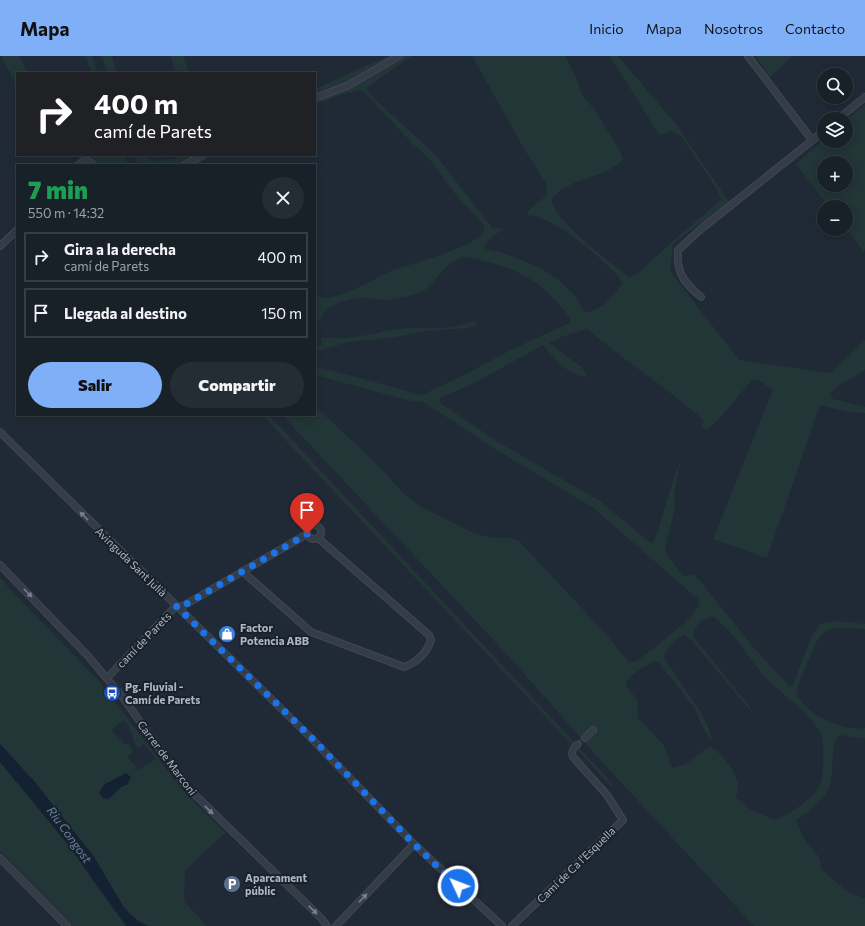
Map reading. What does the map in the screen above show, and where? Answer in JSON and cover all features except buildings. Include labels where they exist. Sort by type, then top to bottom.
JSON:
[{"type":"street","points":[[316,98],[349,85],[399,56]]},
{"type":"street","points":[[748,56],[812,140]]},
{"type":"street","points":[[847,112],[865,97]]},
{"type":"street","points":[[701,297],[688,286],[677,264],[678,250],[817,136]]},
{"type":"street","points":[[186,164],[201,156]]},
{"type":"street","points":[[79,164],[85,160],[92,164]]},
{"type":"street","points":[[0,246],[16,231]]},
{"type":"street","name":"Avinguda Sant Julià","points":[[0,432],[310,736],[414,844],[502,926]]},
{"type":"street","points":[[316,526],[321,532],[318,538],[312,539],[307,534],[310,527],[316,526]]},
{"type":"street","name":"camí de Parets","points":[[107,678],[176,606],[183,606],[307,534]]},
{"type":"street","points":[[242,571],[310,632],[404,666],[416,660],[429,646],[431,640],[429,635],[318,538]]},
{"type":"street","name":"Carrer de Marconi","points":[[0,565],[69,634],[107,678],[184,784],[327,926]]},
{"type":"street","points":[[585,738],[593,730]]},
{"type":"street","name":"Camí de Ca l'Esquella","points":[[512,926],[624,820],[607,795],[573,757],[572,749],[576,745]]},
{"type":"street","points":[[336,926],[414,844]]},
{"type":"street","points":[[0,858],[67,926]]},
{"type":"shaded area","points":[[1,56],[19,56],[27,72],[16,72],[16,86]]},
{"type":"shaded area","points":[[86,56],[92,56],[98,72],[91,72]]},
{"type":"shaded area","points":[[102,56],[112,56],[117,72],[107,72]]},
{"type":"shaded area","points":[[171,56],[183,56],[189,72],[176,72]]},
{"type":"shaded area","points":[[388,56],[412,56],[367,87],[368,93],[436,155],[492,228],[503,229],[488,240],[484,248],[517,258],[551,275],[571,291],[584,312],[601,306],[623,283],[616,274],[593,252],[565,231],[551,222],[527,215],[529,210],[547,195],[547,185],[526,152],[472,56],[565,56],[576,77],[582,95],[595,110],[621,153],[623,160],[606,171],[567,186],[552,199],[553,206],[570,228],[610,263],[629,277],[637,274],[721,200],[717,189],[680,135],[672,131],[663,135],[658,133],[610,56],[618,56],[676,124],[729,202],[673,244],[670,271],[739,360],[831,373],[865,340],[865,370],[840,385],[830,394],[833,399],[865,407],[865,413],[849,412],[820,405],[767,558],[713,539],[773,390],[758,380],[752,380],[719,419],[706,431],[702,426],[703,420],[699,416],[587,329],[561,337],[549,343],[584,369],[587,377],[580,376],[567,370],[543,345],[474,383],[439,399],[439,402],[498,442],[600,501],[652,544],[681,460],[674,493],[675,508],[665,549],[668,557],[684,576],[695,575],[754,648],[789,686],[791,687],[793,685],[810,640],[820,624],[837,621],[865,624],[865,629],[832,629],[820,636],[811,653],[799,684],[797,695],[809,709],[817,715],[837,725],[856,729],[865,728],[865,739],[840,735],[837,738],[833,750],[831,780],[828,790],[815,805],[796,821],[804,838],[819,857],[822,870],[848,892],[865,898],[865,926],[754,926],[601,761],[513,661],[283,416],[316,416],[316,407],[376,463],[404,494],[423,508],[473,533],[494,538],[510,538],[519,541],[606,634],[629,662],[637,661],[672,634],[690,617],[700,603],[697,598],[592,507],[495,449],[423,402],[411,401],[316,375],[316,366],[422,395],[511,350],[569,323],[571,320],[552,297],[531,280],[519,273],[494,263],[466,257],[453,262],[420,293],[390,300],[358,298],[344,300],[326,311],[320,322],[316,320],[316,294],[327,298],[344,294],[391,271],[457,248],[480,236],[485,229],[481,221],[456,195],[430,160],[364,92],[361,90],[344,94],[316,105],[316,89]],"holes":[[[710,617],[714,617],[728,630],[763,675],[798,706],[810,719],[822,737],[823,769],[822,779],[819,786],[815,792],[802,804],[788,814],[774,820],[748,808],[736,797],[738,786],[734,773],[723,757],[710,746],[684,765],[672,768],[664,745],[638,718],[637,699],[626,686],[630,678],[638,671],[655,661],[658,662],[694,707],[705,732],[712,741],[710,731],[702,714],[664,658],[666,651],[672,644],[678,638],[685,635],[694,643],[753,714],[749,706],[693,636],[697,625]]]},
{"type":"shaded area","points":[[756,56],[793,56],[770,77]]},
{"type":"shaded area","points":[[865,104],[864,252],[851,236],[853,236],[853,200],[824,200],[817,192],[853,192],[853,156],[817,156],[817,191],[796,164],[817,145],[817,148],[853,148],[853,114]]},
{"type":"shaded area","points":[[82,156],[125,156],[128,164],[94,164]]},
{"type":"shaded area","points":[[134,156],[144,156],[152,161],[173,159],[183,156],[212,156],[200,164],[138,164]]},
{"type":"shaded area","points":[[470,322],[476,322],[476,325],[468,328],[426,331],[390,338],[348,342],[316,352],[316,347],[321,346],[321,337],[350,338],[397,329],[444,328]]},
{"type":"shaded area","points":[[263,416],[270,416],[613,784],[611,786]]},
{"type":"shaded area","points":[[0,578],[99,681],[183,791],[225,833],[185,870],[184,901],[207,926],[148,926],[132,916],[122,905],[94,857],[34,781],[0,744]],"holes":[[[124,720],[127,723],[138,748],[144,744],[156,759],[138,770],[128,757],[133,751],[130,745],[125,744],[111,730]]]},
{"type":"shaded area","points":[[0,762],[70,847],[99,890],[126,926],[71,926],[0,851]]},
{"type":"water","name":"Riu Congost","points":[[0,744],[34,781],[94,857],[125,909],[139,922],[148,926],[126,926],[70,847],[0,762]]},
{"type":"water","points":[[126,773],[131,777],[128,784],[121,787],[109,799],[103,798],[99,792],[105,784]]},
{"type":"tunnel","points":[[577,745],[585,738]]},
{"type":"place","name":"Factor Potencia ABB","points":[[227,634]]},
{"type":"place","name":"Pg. Fluvial - Camí de Parets","points":[[112,693]]},
{"type":"place","name":"Aparcament públic","points":[[232,884]]},
{"type":"route","points":[[307,534],[183,606],[176,606],[310,736],[414,844],[458,886]]}]
